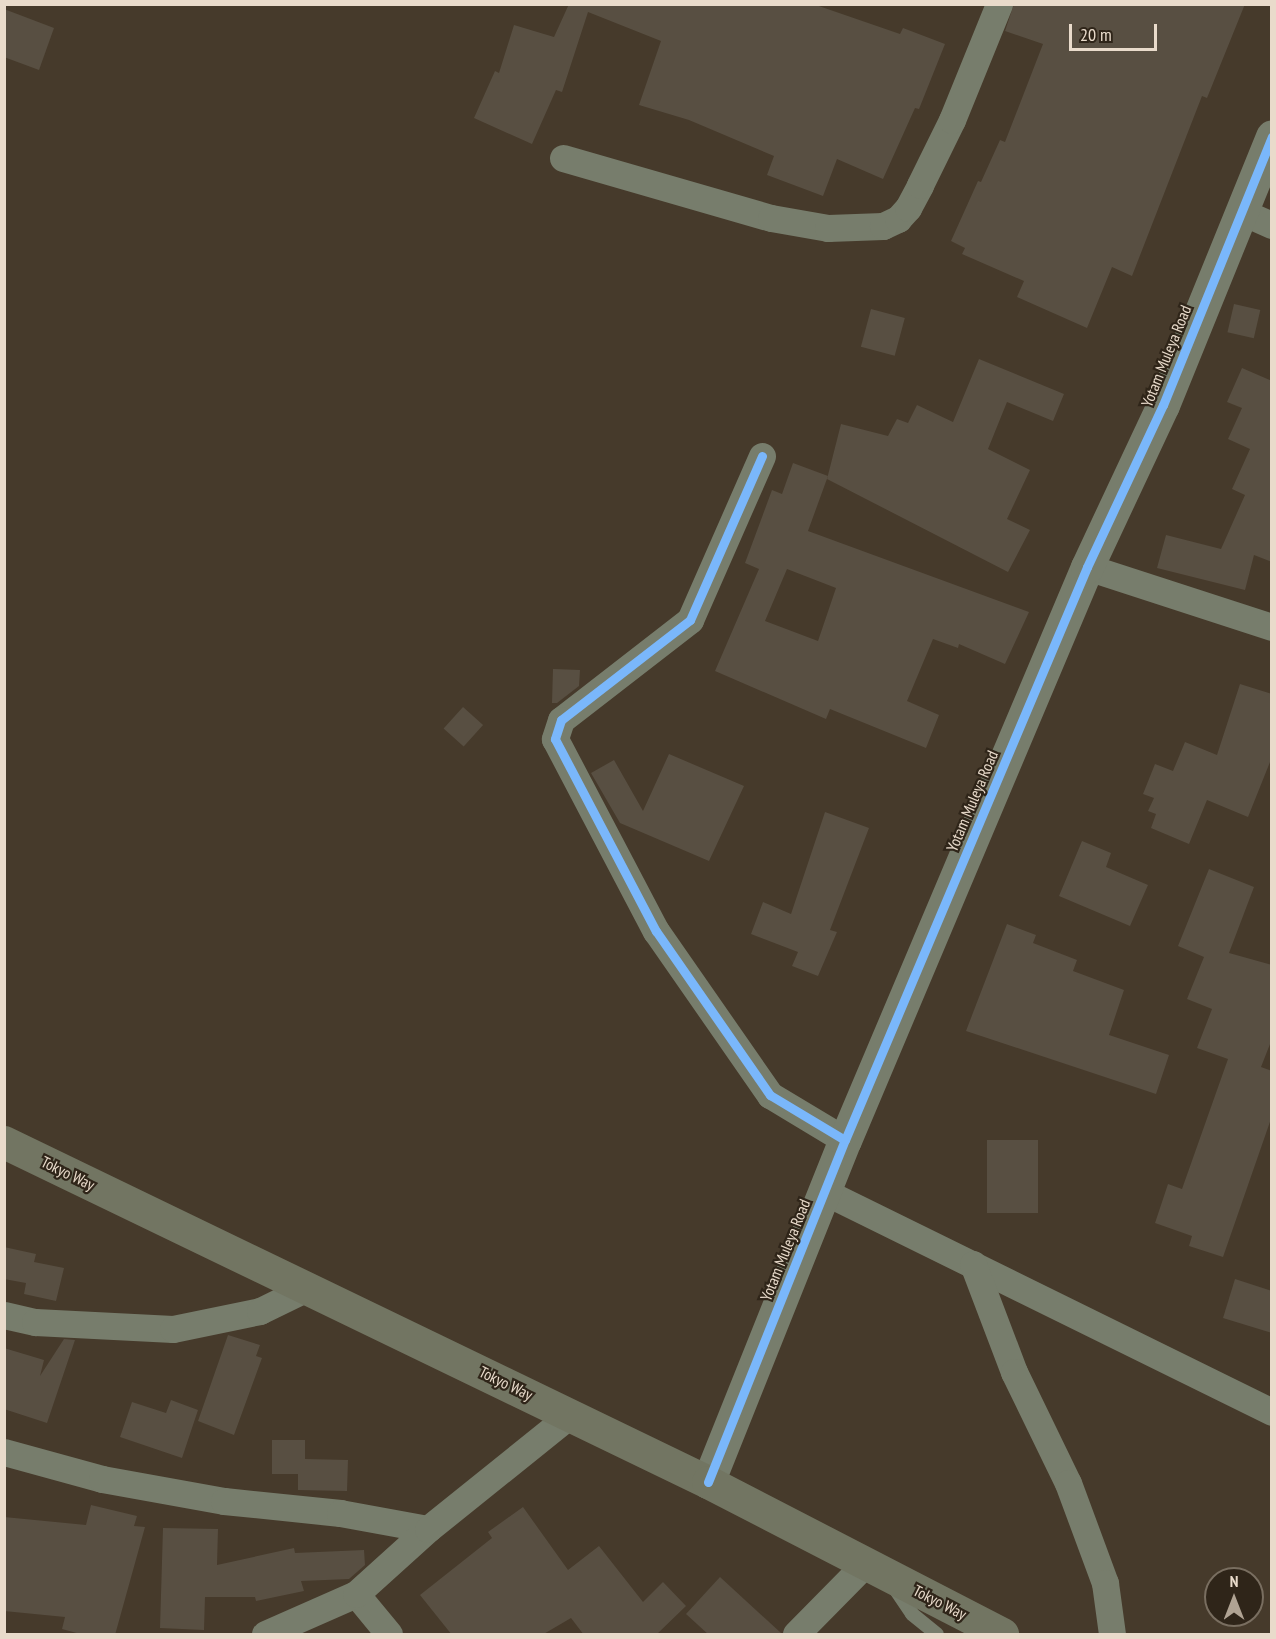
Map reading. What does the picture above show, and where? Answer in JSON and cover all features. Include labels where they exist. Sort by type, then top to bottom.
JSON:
[{"type":"main road","name":"Tokyo Way","points":[[4,1142],[571,1414],[876,1568],[1002,1635]]},
{"type":"street","points":[[563,158],[771,218],[828,228],[884,225],[898,219],[908,208],[920,185],[952,120],[999,4]]},
{"type":"street","name":"Yotam Muleya Road","points":[[708,1482],[845,1140],[1087,567],[1163,405],[1272,136]]},
{"type":"street","points":[[1240,211],[1272,225]]},
{"type":"street","points":[[762,456],[690,620],[561,720],[555,740],[656,931],[770,1095],[845,1140]]},
{"type":"street","points":[[1087,567],[1272,627]]},
{"type":"street","points":[[825,1192],[1272,1412]]},
{"type":"street","points":[[973,1264],[1014,1372],[1072,1494],[1105,1583],[1112,1635]]},
{"type":"street","points":[[4,1315],[35,1322],[173,1329],[260,1311],[307,1288]]},
{"type":"street","points":[[265,1635],[356,1594],[428,1530],[571,1414]]},
{"type":"street","points":[[4,1452],[102,1479],[224,1501],[340,1513],[428,1530]]},
{"type":"street","points":[[796,1635],[876,1568]]},
{"type":"street","points":[[356,1594],[389,1635]]},
{"type":"lane","points":[[876,1568],[912,1614],[937,1635]]},
{"type":"building","points":[[569,4],[813,4],[900,34],[903,28],[945,44],[919,109],[915,108],[883,179],[837,159],[823,196],[767,175],[774,156],[689,120],[639,105],[661,41],[588,12],[562,92],[556,90],[532,144],[474,118],[495,71],[499,73],[514,25],[554,37]]},
{"type":"building","points":[[1014,4],[1245,4],[1207,98],[1202,96],[1132,276],[1112,267],[1087,328],[1017,297],[1024,281],[962,254],[965,248],[951,241],[978,181],[981,182],[1000,140],[1005,142],[1043,44],[1005,31]]},
{"type":"building","points":[[4,9],[54,28],[39,70],[4,57]]},
{"type":"building","points":[[1234,304],[1260,310],[1254,338],[1227,332]]},
{"type":"building","points":[[871,309],[905,318],[895,356],[861,347]]},
{"type":"building","points":[[979,359],[1064,394],[1053,421],[1007,402],[988,449],[1030,470],[1007,519],[1030,530],[1008,572],[827,479],[841,424],[888,436],[897,419],[908,423],[917,405],[953,422]]},
{"type":"building","points":[[1242,368],[1272,381],[1272,562],[1254,555],[1245,590],[1157,568],[1166,535],[1221,549],[1245,495],[1232,489],[1250,449],[1228,439],[1242,408],[1227,402]]},
{"type":"building","points":[[793,463],[828,476],[808,531],[1029,612],[1005,664],[959,644],[958,648],[933,639],[907,701],[939,715],[926,748],[830,709],[826,719],[715,671],[759,569],[745,563],[772,490],[782,494]],"holes":[[[787,569],[836,588],[818,641],[765,621]]]},
{"type":"building","points":[[553,669],[580,670],[579,686],[557,703],[552,703]]},
{"type":"building","points":[[1240,684],[1272,694],[1272,757],[1248,817],[1207,800],[1189,844],[1151,828],[1156,814],[1148,811],[1154,798],[1143,794],[1155,764],[1173,771],[1185,742],[1217,755]]},
{"type":"building","points":[[463,707],[483,725],[464,747],[444,729]]},
{"type":"building","points":[[669,754],[744,786],[709,861],[620,823],[591,773],[614,760],[643,811]]},
{"type":"building","points":[[825,812],[869,828],[830,930],[837,932],[818,976],[792,966],[798,952],[751,934],[763,902],[791,914]]},
{"type":"building","points":[[1082,841],[1111,853],[1106,867],[1148,885],[1130,926],[1059,896]]},
{"type":"building","points":[[1209,869],[1254,887],[1229,953],[1272,965],[1272,1039],[1261,1067],[1272,1071],[1272,1116],[1223,1257],[1189,1246],[1192,1236],[1155,1223],[1168,1184],[1182,1189],[1228,1059],[1197,1048],[1212,1009],[1187,999],[1204,957],[1178,946]]},
{"type":"building","points":[[1007,924],[1036,935],[1033,943],[1077,960],[1073,971],[1124,990],[1109,1035],[1169,1055],[1156,1094],[966,1031]]},
{"type":"building","points":[[987,1140],[1038,1140],[1038,1213],[987,1213]]},
{"type":"building","points":[[4,1247],[36,1254],[34,1262],[64,1268],[56,1301],[24,1294],[26,1283],[4,1279]]},
{"type":"building","points":[[1235,1279],[1272,1291],[1272,1333],[1223,1318]]},
{"type":"building","points":[[228,1335],[260,1345],[256,1356],[262,1358],[234,1435],[198,1421]]},
{"type":"building","points":[[64,1339],[75,1340],[47,1423],[4,1409],[4,1348],[44,1360],[40,1376]]},
{"type":"building","points":[[171,1400],[198,1410],[182,1458],[120,1437],[132,1402],[166,1413]]},
{"type":"building","points":[[272,1440],[305,1440],[305,1459],[348,1460],[347,1491],[298,1490],[298,1474],[272,1474]]},
{"type":"building","points":[[91,1505],[137,1516],[134,1526],[145,1527],[115,1635],[84,1635],[62,1629],[65,1617],[4,1611],[4,1517],[86,1525]]},
{"type":"building","points":[[523,1507],[568,1570],[599,1546],[643,1602],[663,1582],[686,1606],[656,1635],[584,1635],[571,1618],[542,1635],[452,1635],[420,1595],[492,1538],[488,1532]]},
{"type":"building","points":[[163,1528],[218,1529],[217,1565],[294,1548],[295,1553],[364,1550],[365,1565],[349,1579],[301,1581],[304,1591],[256,1601],[255,1597],[205,1597],[204,1630],[160,1628]]},
{"type":"building","points":[[720,1577],[781,1635],[709,1635],[686,1614]]},
{"type":"cycle path","points":[[708,1482],[845,1140],[1087,567],[1163,405],[1272,136]]},
{"type":"cycle path","points":[[762,456],[690,620],[561,720],[555,739],[656,931],[770,1095],[845,1140]]}]
